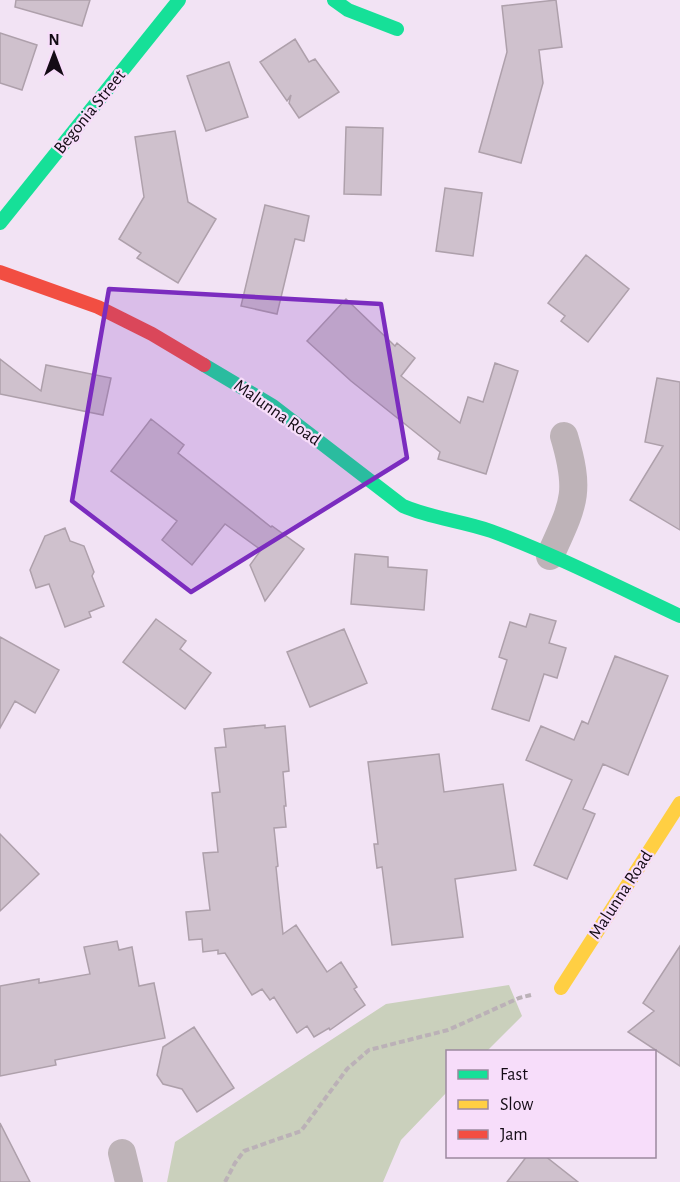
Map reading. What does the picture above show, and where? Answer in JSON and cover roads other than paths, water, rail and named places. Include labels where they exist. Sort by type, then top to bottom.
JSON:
[{"type":"street","name":"Begonia Street","points":[[0,223],[179,0]]},
{"type":"street","points":[[334,0],[348,10],[397,29]]},
{"type":"street","name":"Malunna Road","points":[[0,272],[98,307],[152,334],[273,406],[403,506],[421,515],[490,531],[680,616]]},
{"type":"street","points":[[550,556],[571,510],[574,493],[573,466],[564,436]]},
{"type":"street","name":"Malunna Road","points":[[561,988],[680,803]]},
{"type":"street","points":[[122,1153],[129,1182]]}]
